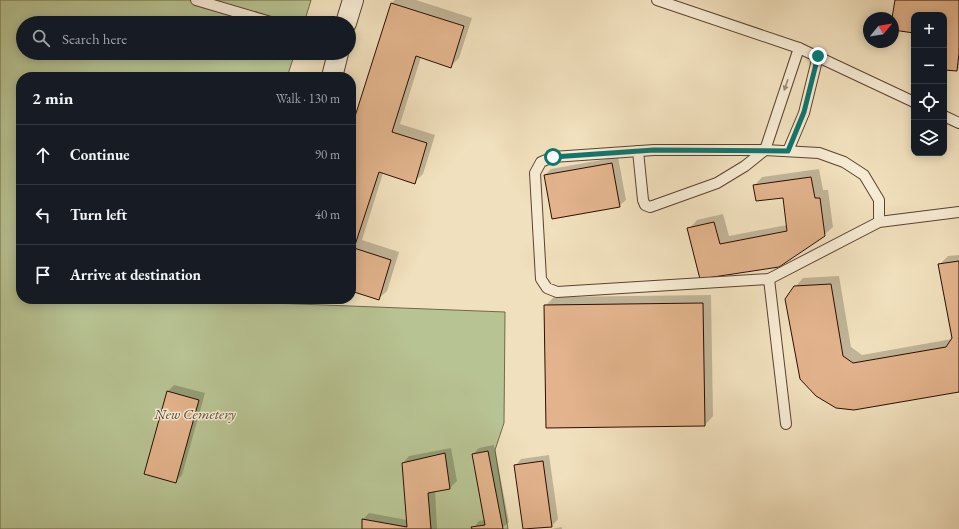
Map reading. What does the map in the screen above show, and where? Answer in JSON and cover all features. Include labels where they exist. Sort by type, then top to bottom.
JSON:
[{"type":"street","points":[[348,16],[353,0]]},
{"type":"street","points":[[333,72],[336,60]]},
{"type":"lane","points":[[196,0],[250,16]]},
{"type":"lane","points":[[657,0],[799,48],[911,101]]},
{"type":"lane","points":[[638,151],[644,205],[650,206],[717,183],[745,166],[765,150],[799,48]]},
{"type":"lane","points":[[788,151],[804,112],[818,56]]},
{"type":"lane","points":[[947,117],[959,123]]},
{"type":"lane","points":[[879,222],[879,200],[864,175],[844,162],[819,153],[765,150],[638,151],[553,157],[541,162],[534,173],[540,279],[547,288],[557,292],[769,279],[879,222],[959,212]]},
{"type":"lane","points":[[769,279],[786,424]]},
{"type":"green space","name":"New Cemetery","points":[[0,0],[311,0],[306,16],[16,16],[16,60],[293,60],[289,72],[16,72],[16,304],[298,304],[505,312],[504,423],[495,450],[508,529],[0,529]]},
{"type":"building","points":[[895,0],[959,0],[959,53],[957,71],[947,70],[947,12],[911,12],[911,33],[899,31],[899,12],[893,12]]},
{"type":"building","points":[[391,3],[464,26],[451,68],[416,56],[392,132],[427,143],[415,184],[379,172],[356,242],[356,113]]},
{"type":"building","points":[[612,163],[620,207],[552,219],[544,175]]},
{"type":"building","points":[[811,177],[815,198],[820,198],[825,236],[779,267],[700,279],[687,228],[714,222],[720,244],[787,231],[783,198],[756,201],[753,185]]},
{"type":"building","points":[[356,249],[391,260],[379,300],[356,293]]},
{"type":"building","points":[[959,261],[959,392],[854,410],[836,408],[816,396],[800,379],[785,299],[794,286],[831,284],[843,356],[853,363],[946,347],[952,338],[938,264]]},
{"type":"building","points":[[703,303],[705,426],[546,428],[544,305]]},
{"type":"building","points":[[167,391],[199,400],[176,483],[144,474]]},
{"type":"building","points":[[488,451],[503,529],[472,529],[471,527],[485,525],[472,454]]},
{"type":"building","points":[[445,453],[450,489],[428,493],[431,529],[362,529],[362,519],[407,527],[402,463]]},
{"type":"building","points":[[543,461],[552,527],[523,529],[514,465]]},
{"type":"route","points":[[553,157],[654,150],[788,151],[804,112],[818,56]]}]
